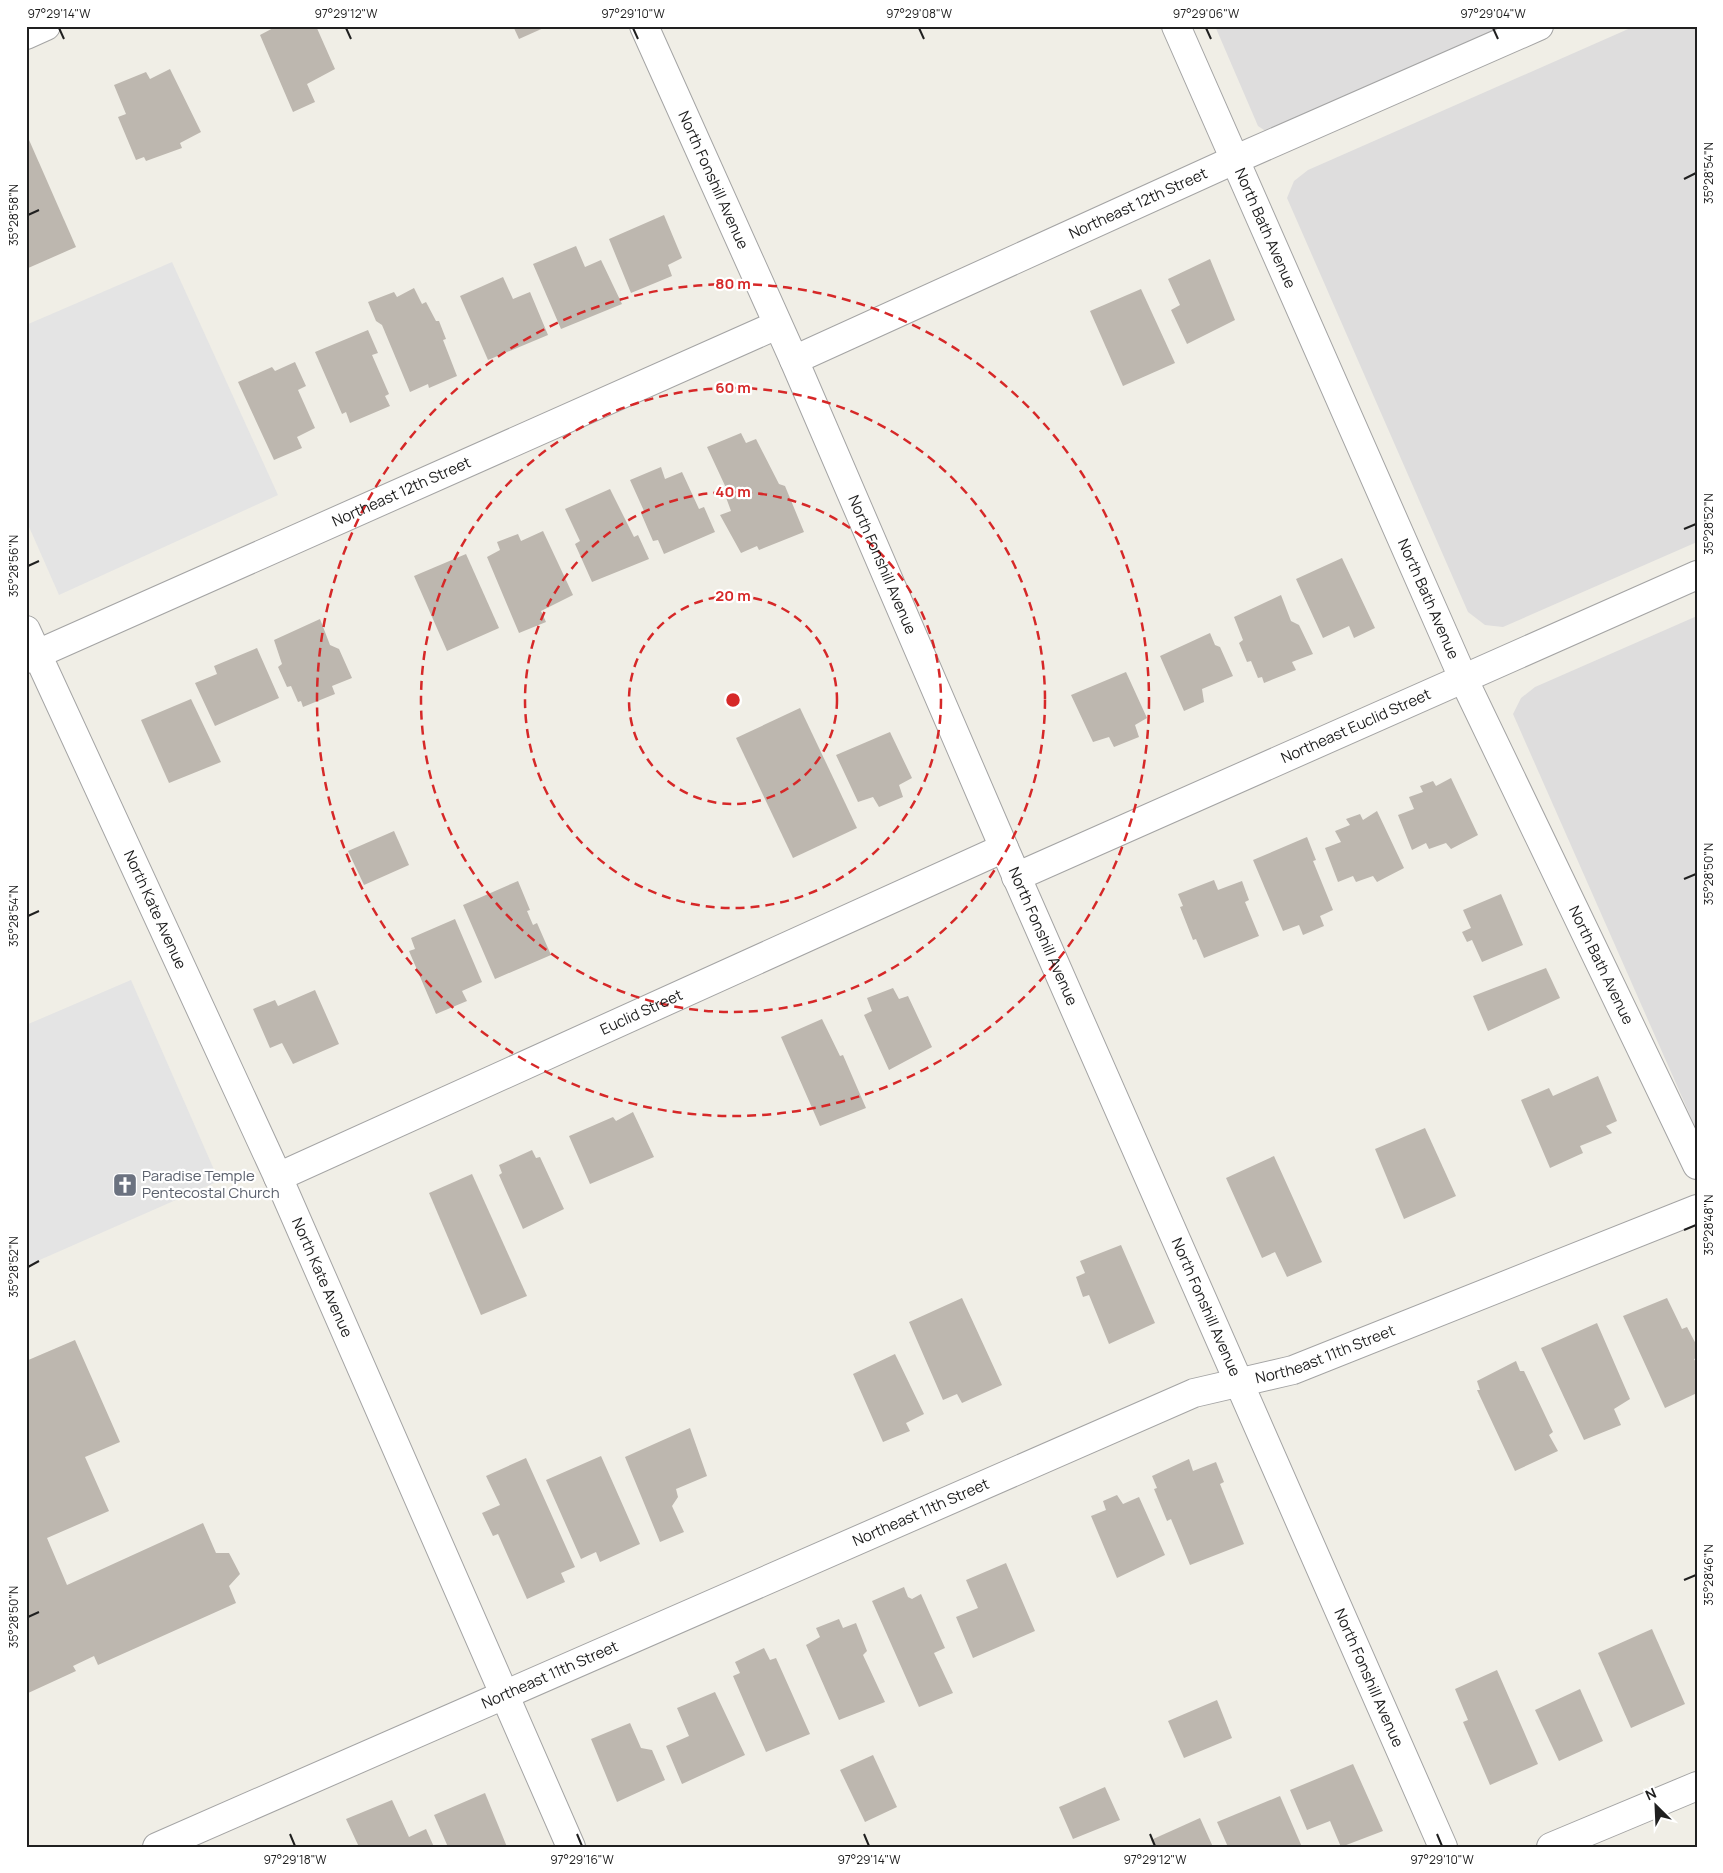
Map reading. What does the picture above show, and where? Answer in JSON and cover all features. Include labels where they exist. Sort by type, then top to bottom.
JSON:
[{"type":"street","points":[[26,35],[46,26]]},
{"type":"street","name":"North Fonshill Avenue","points":[[644,26],[794,360],[1016,877],[1443,1847]]},
{"type":"street","name":"North Bath Avenue","points":[[1176,26],[1463,678],[1697,1165]]},
{"type":"street","name":"Northeast 12th Street","points":[[794,360],[1234,160],[1539,26]]},
{"type":"street","name":"Northeast 12th Street","points":[[30,648],[777,325]]},
{"type":"street","name":"Northeast Euclid Street","points":[[1016,877],[1697,575]]},
{"type":"street","name":"North Kate Avenue","points":[[30,648],[278,1177],[571,1847]]},
{"type":"street","name":"Euclid Street","points":[[278,1177],[1004,848]]},
{"type":"street","name":"Northeast 11th Street","points":[[157,1847],[1194,1393],[1239,1381],[1293,1370],[1697,1210]]},
{"type":"street","points":[[1551,1847],[1697,1786]]},
{"type":"shaded area","points":[[1215,26],[1550,26],[1276,138],[1258,126]]},
{"type":"shaded area","points":[[1635,26],[1697,26],[1697,542],[1503,627],[1485,625],[1468,612],[1287,198],[1294,181],[1308,170]]},
{"type":"shaded area","points":[[172,262],[278,495],[59,595],[26,520],[26,325]]},
{"type":"shaded area","points":[[1697,616],[1697,1131],[1513,714],[1521,698],[1535,687]]},
{"type":"shaded area","points":[[131,980],[219,1181],[26,1266],[26,1025]]},
{"type":"building","points":[[277,26],[316,26],[335,69],[307,84],[315,102],[293,112],[260,35]]},
{"type":"building","points":[[513,26],[548,26],[519,39]]},
{"type":"building","points":[[170,69],[201,132],[180,143],[182,148],[146,161],[144,157],[136,160],[118,117],[126,114],[114,85],[146,72],[150,79]]},
{"type":"building","points":[[26,133],[76,247],[26,269]]},
{"type":"building","points":[[664,215],[682,258],[668,265],[672,276],[631,293],[609,239]]},
{"type":"building","points":[[576,246],[585,267],[601,260],[622,304],[561,329],[533,264]]},
{"type":"building","points":[[1210,259],[1235,320],[1187,344],[1171,310],[1180,305],[1168,279]]},
{"type":"building","points":[[503,277],[513,299],[530,292],[548,335],[488,360],[460,296]]},
{"type":"building","points":[[414,288],[422,304],[426,302],[436,321],[439,321],[446,339],[443,340],[457,376],[429,388],[428,384],[410,392],[382,325],[376,321],[368,302],[394,292],[397,297]]},
{"type":"building","points":[[1141,289],[1175,363],[1123,386],[1090,311]]},
{"type":"building","points":[[368,330],[378,353],[372,355],[389,394],[385,396],[390,406],[350,423],[346,412],[342,414],[315,352]]},
{"type":"building","points":[[295,362],[306,386],[298,390],[315,428],[297,437],[302,448],[274,460],[238,382],[272,367],[275,371]]},
{"type":"building","points":[[741,433],[746,443],[756,439],[779,484],[785,486],[804,532],[759,550],[757,546],[741,553],[720,515],[731,511],[724,492],[727,490],[707,447]]},
{"type":"building","points":[[661,467],[665,479],[682,472],[699,509],[704,507],[715,532],[664,554],[658,540],[653,541],[641,513],[644,511],[630,480]]},
{"type":"building","points":[[610,489],[634,537],[638,535],[649,559],[592,582],[575,544],[580,541],[565,509]]},
{"type":"building","points":[[543,531],[573,595],[541,611],[546,622],[519,633],[487,557],[500,550],[497,542],[518,534],[521,541]]},
{"type":"building","points":[[466,554],[499,628],[447,651],[414,576]]},
{"type":"building","points":[[1342,558],[1375,628],[1354,638],[1349,626],[1323,638],[1296,579]]},
{"type":"building","points":[[1281,595],[1291,621],[1299,625],[1313,654],[1292,662],[1296,670],[1264,683],[1262,677],[1258,678],[1251,661],[1247,662],[1239,643],[1243,640],[1234,617]]},
{"type":"building","points":[[320,619],[330,645],[339,649],[352,678],[332,686],[335,694],[303,707],[301,701],[298,702],[291,686],[287,687],[278,667],[282,664],[274,640]]},
{"type":"building","points":[[1210,633],[1215,645],[1220,647],[1233,676],[1202,689],[1204,702],[1184,711],[1160,656]]},
{"type":"building","points":[[257,648],[279,698],[215,726],[195,683],[217,674],[214,666]]},
{"type":"building","points":[[1126,672],[1147,718],[1135,725],[1139,737],[1114,747],[1109,737],[1093,742],[1071,695]]},
{"type":"building","points":[[191,699],[221,762],[169,783],[141,720]]},
{"type":"building","points":[[800,708],[857,828],[793,858],[736,738]]},
{"type":"building","points":[[890,732],[912,778],[899,785],[903,797],[879,807],[873,797],[858,802],[836,755]]},
{"type":"building","points":[[1451,778],[1478,835],[1451,849],[1446,843],[1429,849],[1426,843],[1412,850],[1398,815],[1414,809],[1409,797],[1423,792],[1420,786],[1433,781],[1436,786]]},
{"type":"building","points":[[1377,811],[1404,868],[1377,882],[1373,876],[1356,882],[1353,876],[1338,882],[1325,848],[1341,842],[1335,831],[1350,825],[1346,819],[1360,814],[1363,820]]},
{"type":"building","points":[[394,831],[409,865],[364,885],[348,851]]},
{"type":"building","points":[[1307,837],[1316,860],[1313,861],[1333,910],[1320,916],[1324,926],[1303,935],[1299,925],[1283,931],[1253,860]]},
{"type":"building","points":[[1214,880],[1218,890],[1242,881],[1249,900],[1245,902],[1259,936],[1204,958],[1196,939],[1193,940],[1180,907],[1183,906],[1178,894]]},
{"type":"building","points":[[518,881],[530,910],[527,911],[533,925],[537,923],[551,955],[495,979],[463,905]]},
{"type":"building","points":[[1501,894],[1523,945],[1482,962],[1472,940],[1467,942],[1462,932],[1471,928],[1463,910]]},
{"type":"building","points":[[455,919],[482,982],[462,991],[467,1001],[436,1014],[409,951],[415,949],[411,938]]},
{"type":"building","points":[[1546,968],[1560,998],[1488,1031],[1473,996]]},
{"type":"building","points":[[893,988],[899,999],[908,996],[932,1047],[889,1070],[864,1015],[872,1011],[867,998]]},
{"type":"building","points":[[315,990],[339,1044],[293,1064],[282,1043],[270,1048],[253,1009],[275,1000],[278,1006]]},
{"type":"building","points":[[822,1019],[840,1056],[843,1055],[866,1108],[820,1126],[781,1037]]},
{"type":"building","points":[[1598,1076],[1617,1121],[1606,1126],[1612,1133],[1580,1146],[1583,1153],[1550,1168],[1521,1100],[1549,1088],[1553,1096]]},
{"type":"building","points":[[633,1112],[654,1157],[590,1184],[569,1136],[613,1117],[616,1121]]},
{"type":"building","points":[[1425,1128],[1456,1196],[1404,1219],[1375,1149]]},
{"type":"building","points":[[532,1150],[536,1158],[540,1157],[564,1209],[523,1229],[499,1175],[502,1173],[499,1165]]},
{"type":"building","points":[[1274,1156],[1322,1262],[1287,1277],[1275,1252],[1262,1258],[1226,1178]]},
{"type":"building","points":[[472,1174],[527,1296],[481,1315],[429,1193]]},
{"type":"building","points":[[1121,1245],[1155,1323],[1109,1344],[1089,1295],[1083,1297],[1076,1277],[1085,1273],[1080,1261]]},
{"type":"building","points":[[962,1298],[1002,1385],[962,1403],[957,1394],[943,1400],[909,1322]]},
{"type":"building","points":[[1667,1298],[1682,1329],[1687,1327],[1697,1346],[1697,1358],[1694,1359],[1697,1364],[1697,1393],[1665,1408],[1623,1316]]},
{"type":"building","points":[[1597,1323],[1630,1399],[1614,1409],[1621,1425],[1584,1440],[1541,1348]]},
{"type":"building","points":[[75,1340],[120,1442],[85,1457],[109,1511],[47,1538],[67,1585],[203,1523],[216,1553],[229,1553],[240,1574],[229,1586],[236,1603],[98,1665],[94,1656],[73,1666],[76,1671],[26,1694],[26,1603],[29,1602],[26,1596],[26,1361]]},
{"type":"building","points":[[895,1354],[924,1414],[906,1423],[910,1431],[883,1442],[853,1374]]},
{"type":"building","points":[[1516,1361],[1520,1371],[1524,1371],[1553,1432],[1549,1435],[1558,1451],[1515,1471],[1477,1390],[1480,1390],[1477,1381]]},
{"type":"building","points":[[690,1428],[707,1476],[676,1489],[678,1497],[672,1506],[684,1532],[660,1542],[625,1457]]},
{"type":"building","points":[[601,1456],[640,1544],[600,1562],[596,1552],[581,1559],[546,1480]]},
{"type":"building","points":[[526,1458],[575,1567],[561,1573],[565,1582],[527,1599],[498,1534],[493,1536],[482,1513],[500,1505],[486,1476]]},
{"type":"building","points":[[1189,1459],[1193,1471],[1216,1462],[1224,1482],[1220,1484],[1244,1544],[1190,1565],[1171,1519],[1167,1521],[1154,1489],[1157,1488],[1152,1476]]},
{"type":"building","points":[[1117,1495],[1123,1504],[1139,1497],[1165,1555],[1117,1578],[1091,1516],[1106,1510],[1103,1501]]},
{"type":"building","points":[[1006,1563],[1035,1631],[973,1658],[956,1617],[978,1608],[966,1580]]},
{"type":"building","points":[[904,1587],[908,1597],[912,1599],[921,1594],[945,1648],[934,1653],[953,1693],[919,1707],[872,1601]]},
{"type":"building","points":[[839,1619],[843,1628],[856,1623],[867,1651],[863,1655],[885,1702],[839,1720],[806,1645],[820,1637],[816,1628]]},
{"type":"building","points":[[1652,1629],[1685,1704],[1631,1728],[1598,1653]]},
{"type":"building","points":[[764,1648],[770,1660],[776,1658],[810,1734],[766,1752],[733,1676],[740,1673],[735,1662]]},
{"type":"building","points":[[1497,1670],[1538,1764],[1490,1785],[1463,1722],[1468,1720],[1455,1689]]},
{"type":"building","points":[[1580,1689],[1603,1741],[1559,1761],[1535,1710]]},
{"type":"building","points":[[715,1692],[745,1755],[682,1784],[666,1746],[689,1736],[677,1708]]},
{"type":"building","points":[[1217,1700],[1232,1738],[1184,1758],[1168,1721]]},
{"type":"building","points":[[630,1723],[641,1748],[652,1750],[665,1780],[617,1802],[591,1739]]},
{"type":"building","points":[[873,1755],[897,1807],[865,1822],[840,1770]]},
{"type":"building","points":[[1353,1764],[1383,1831],[1341,1847],[1330,1821],[1307,1830],[1290,1790]]},
{"type":"building","points":[[1105,1787],[1120,1820],[1073,1839],[1059,1807]]},
{"type":"building","points":[[485,1793],[507,1847],[448,1847],[434,1815]]},
{"type":"building","points":[[1280,1796],[1302,1847],[1228,1847],[1217,1822]]},
{"type":"building","points":[[392,1800],[409,1837],[426,1829],[434,1847],[359,1847],[346,1819]]},
{"type":"building","points":[[1200,1818],[1213,1847],[1154,1847],[1151,1840]]},
{"type":"place","name":"Paradise Temple Pentecostal Church","points":[[125,1185]]}]
